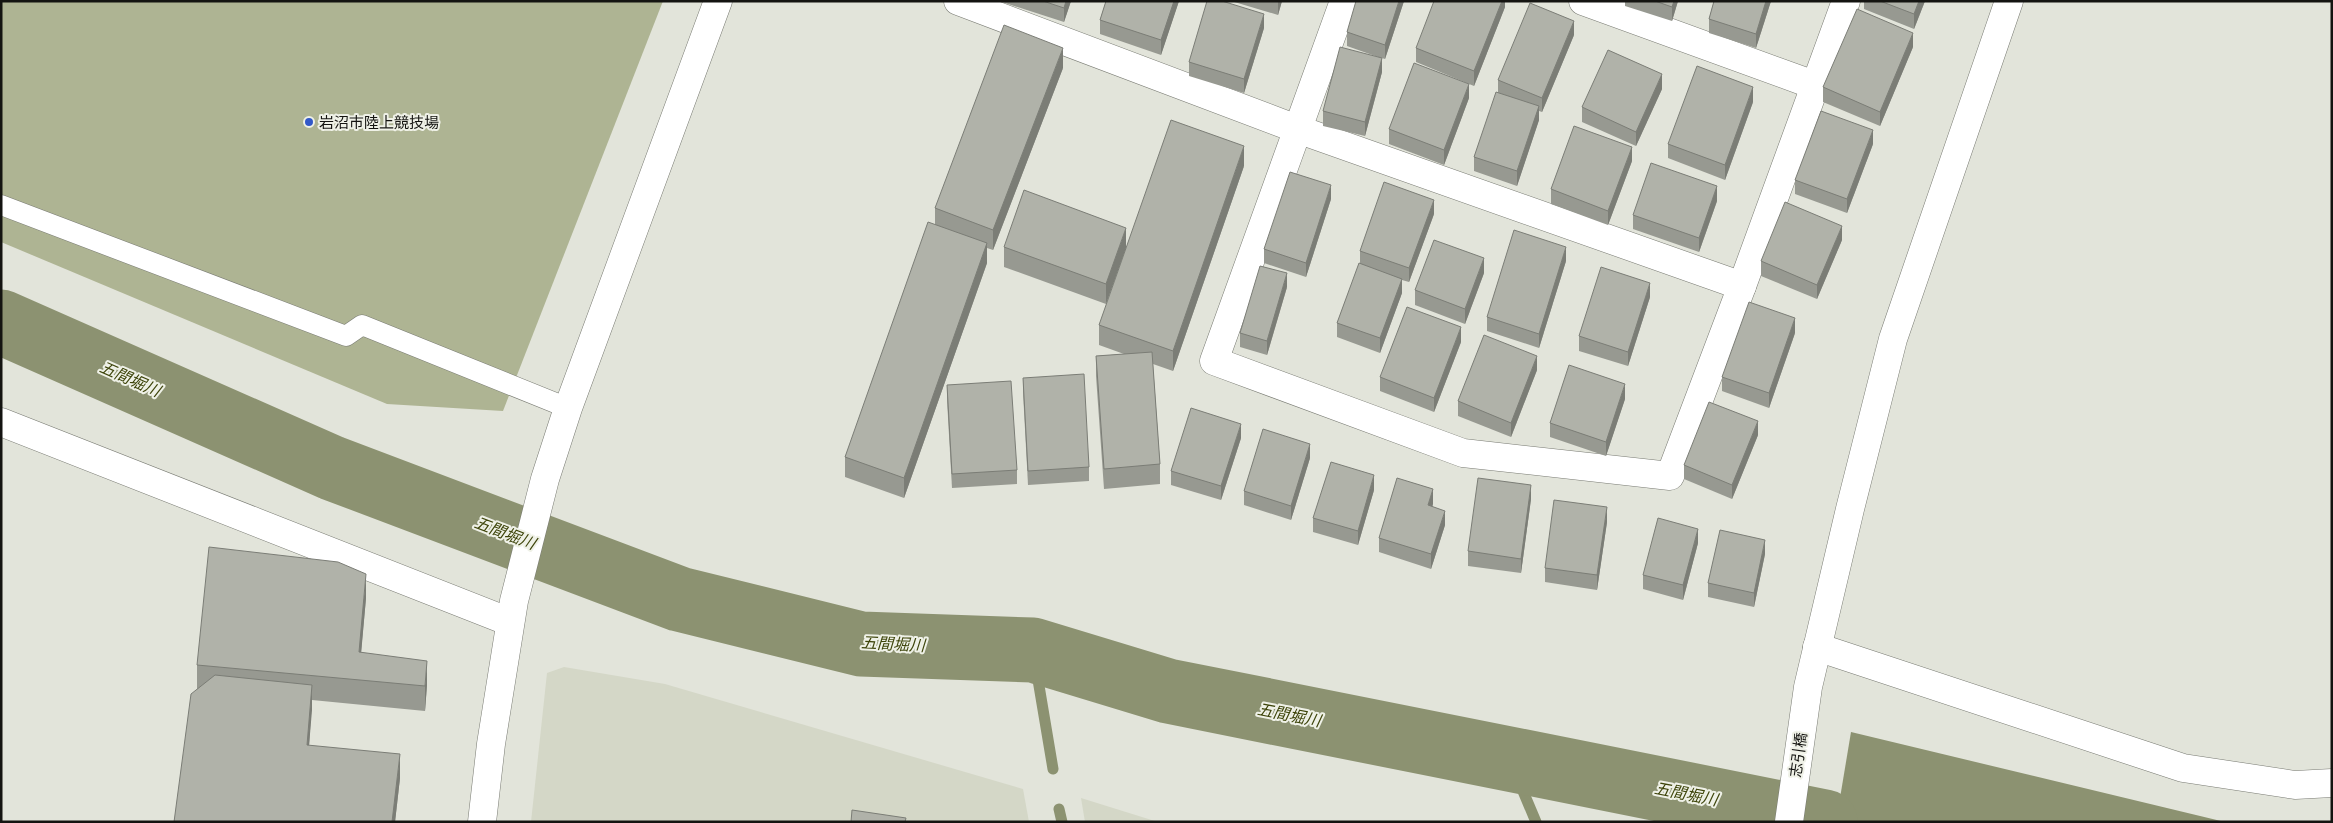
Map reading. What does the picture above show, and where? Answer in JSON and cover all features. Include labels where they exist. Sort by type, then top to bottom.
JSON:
[{"type":"street","points":[[482,822],[491,744],[512,612],[545,479],[568,408],[718,1]]},
{"type":"street","points":[[958,1],[1297,129],[1742,286]]},
{"type":"street","points":[[1344,1],[1214,361],[1463,454],[1670,476],[1742,286],[1846,1]]},
{"type":"street","name":"志引橋","points":[[1789,822],[1808,687],[1893,339],[2009,1]]},
{"type":"street","points":[[1595,3],[1814,85]]},
{"type":"street","points":[[1,422],[512,612]]},
{"type":"street","points":[[1818,647],[2183,768],[2295,785],[2332,783]]},
{"type":"lane","points":[[1,205],[346,336],[362,326],[568,408]]},
{"type":"shaded area","name":"岩沼市陸上競技場","points":[[1,1],[663,1],[503,411],[387,404],[1,242]]},
{"type":"shaded area","points":[[564,667],[665,684],[1023,789],[1029,822],[531,822],[547,673]]},
{"type":"shaded area","points":[[1851,732],[2225,822],[1836,822]]},
{"type":"shaded area","points":[[1081,798],[1158,822],[1085,822]]},
{"type":"building","points":[[1043,1],[1066,1],[1064,8]]},
{"type":"building","points":[[1106,1],[1174,1],[1161,40],[1100,20]]},
{"type":"building","points":[[1207,1],[1222,1],[1264,14],[1244,79],[1189,62]]},
{"type":"building","points":[[1356,1],[1399,1],[1385,45],[1347,32]]},
{"type":"building","points":[[1434,1],[1502,1],[1474,71],[1416,48]]},
{"type":"building","points":[[1655,1],[1674,1],[1672,7]]},
{"type":"building","points":[[1714,1],[1766,1],[1756,34],[1709,19]]},
{"type":"building","points":[[1880,1],[1919,1],[1914,14]]},
{"type":"building","points":[[1530,3],[1574,21],[1542,98],[1498,80]]},
{"type":"building","points":[[1857,9],[1913,33],[1880,112],[1823,87]]},
{"type":"building","points":[[1004,25],[1063,48],[993,230],[935,208]]},
{"type":"building","points":[[1340,47],[1382,58],[1365,122],[1323,111]]},
{"type":"building","points":[[1608,50],[1662,74],[1636,132],[1582,107]]},
{"type":"building","points":[[1414,63],[1469,84],[1444,150],[1389,129]]},
{"type":"building","points":[[1697,66],[1753,87],[1725,165],[1668,144]]},
{"type":"building","points":[[1496,92],[1539,106],[1517,171],[1474,157]]},
{"type":"building","points":[[1821,111],[1873,130],[1847,199],[1795,180]]},
{"type":"building","points":[[1171,120],[1244,146],[1173,351],[1099,325]]},
{"type":"building","points":[[1574,126],[1632,147],[1608,211],[1551,189]]},
{"type":"building","points":[[1651,163],[1717,186],[1699,238],[1633,215]]},
{"type":"building","points":[[1290,172],[1331,185],[1306,263],[1264,249]]},
{"type":"building","points":[[1384,182],[1434,200],[1409,268],[1360,251]]},
{"type":"building","points":[[1024,190],[1126,228],[1106,284],[1004,247]]},
{"type":"building","points":[[1785,202],[1842,226],[1817,285],[1761,261]]},
{"type":"building","points":[[928,222],[987,243],[904,478],[845,457]]},
{"type":"building","points":[[1514,230],[1566,247],[1539,334],[1487,317]]},
{"type":"building","points":[[1434,240],[1484,258],[1465,309],[1415,290]]},
{"type":"building","points":[[1359,263],[1402,279],[1380,338],[1337,323]]},
{"type":"building","points":[[1260,266],[1287,273],[1267,341],[1240,333]]},
{"type":"building","points":[[1601,267],[1650,283],[1628,352],[1579,336]]},
{"type":"building","points":[[1749,302],[1795,318],[1769,393],[1722,377]]},
{"type":"building","points":[[1407,307],[1461,327],[1434,398],[1380,377]]},
{"type":"building","points":[[1484,335],[1537,356],[1511,423],[1458,401]]},
{"type":"building","points":[[1152,352],[1160,464],[1104,469],[1096,356]]},
{"type":"building","points":[[1569,365],[1625,384],[1606,442],[1550,423]]},
{"type":"building","points":[[1084,374],[1089,467],[1028,471],[1023,378]]},
{"type":"building","points":[[1011,381],[1017,470],[952,474],[947,385]]},
{"type":"building","points":[[1709,402],[1758,421],[1732,485],[1684,465]]},
{"type":"building","points":[[1191,408],[1241,424],[1221,486],[1171,471]]},
{"type":"building","points":[[1263,429],[1310,444],[1291,506],[1244,491]]},
{"type":"building","points":[[1331,462],[1374,475],[1358,531],[1313,518]]},
{"type":"building","points":[[1397,478],[1433,489],[1428,505],[1445,511],[1431,554],[1379,538]]},
{"type":"building","points":[[1478,478],[1531,485],[1521,559],[1468,551]]},
{"type":"building","points":[[1554,500],[1607,507],[1597,575],[1545,568]]},
{"type":"building","points":[[1658,518],[1698,529],[1683,585],[1643,575]]},
{"type":"building","points":[[1720,530],[1765,540],[1754,593],[1708,583]]},
{"type":"building","points":[[209,547],[338,562],[366,574],[359,652],[427,661],[425,686],[197,665]]},
{"type":"building","points":[[215,675],[312,685],[307,745],[400,754],[392,822],[174,822],[191,694]]},
{"type":"building","points":[[852,810],[906,818],[905,822],[851,822]]},
{"type":"waterway","name":"五間堀川","points":[[1,322],[332,468],[679,599],[861,644],[1033,650],[1168,691],[1825,822]]},
{"type":"waterway","points":[[1033,650],[1053,769]]},
{"type":"waterway","points":[[1510,760],[1536,822]]},
{"type":"waterway","points":[[1059,809],[1062,822]]},
{"type":"place","name":"岩沼市陸上競技場","points":[[309,122]]}]
